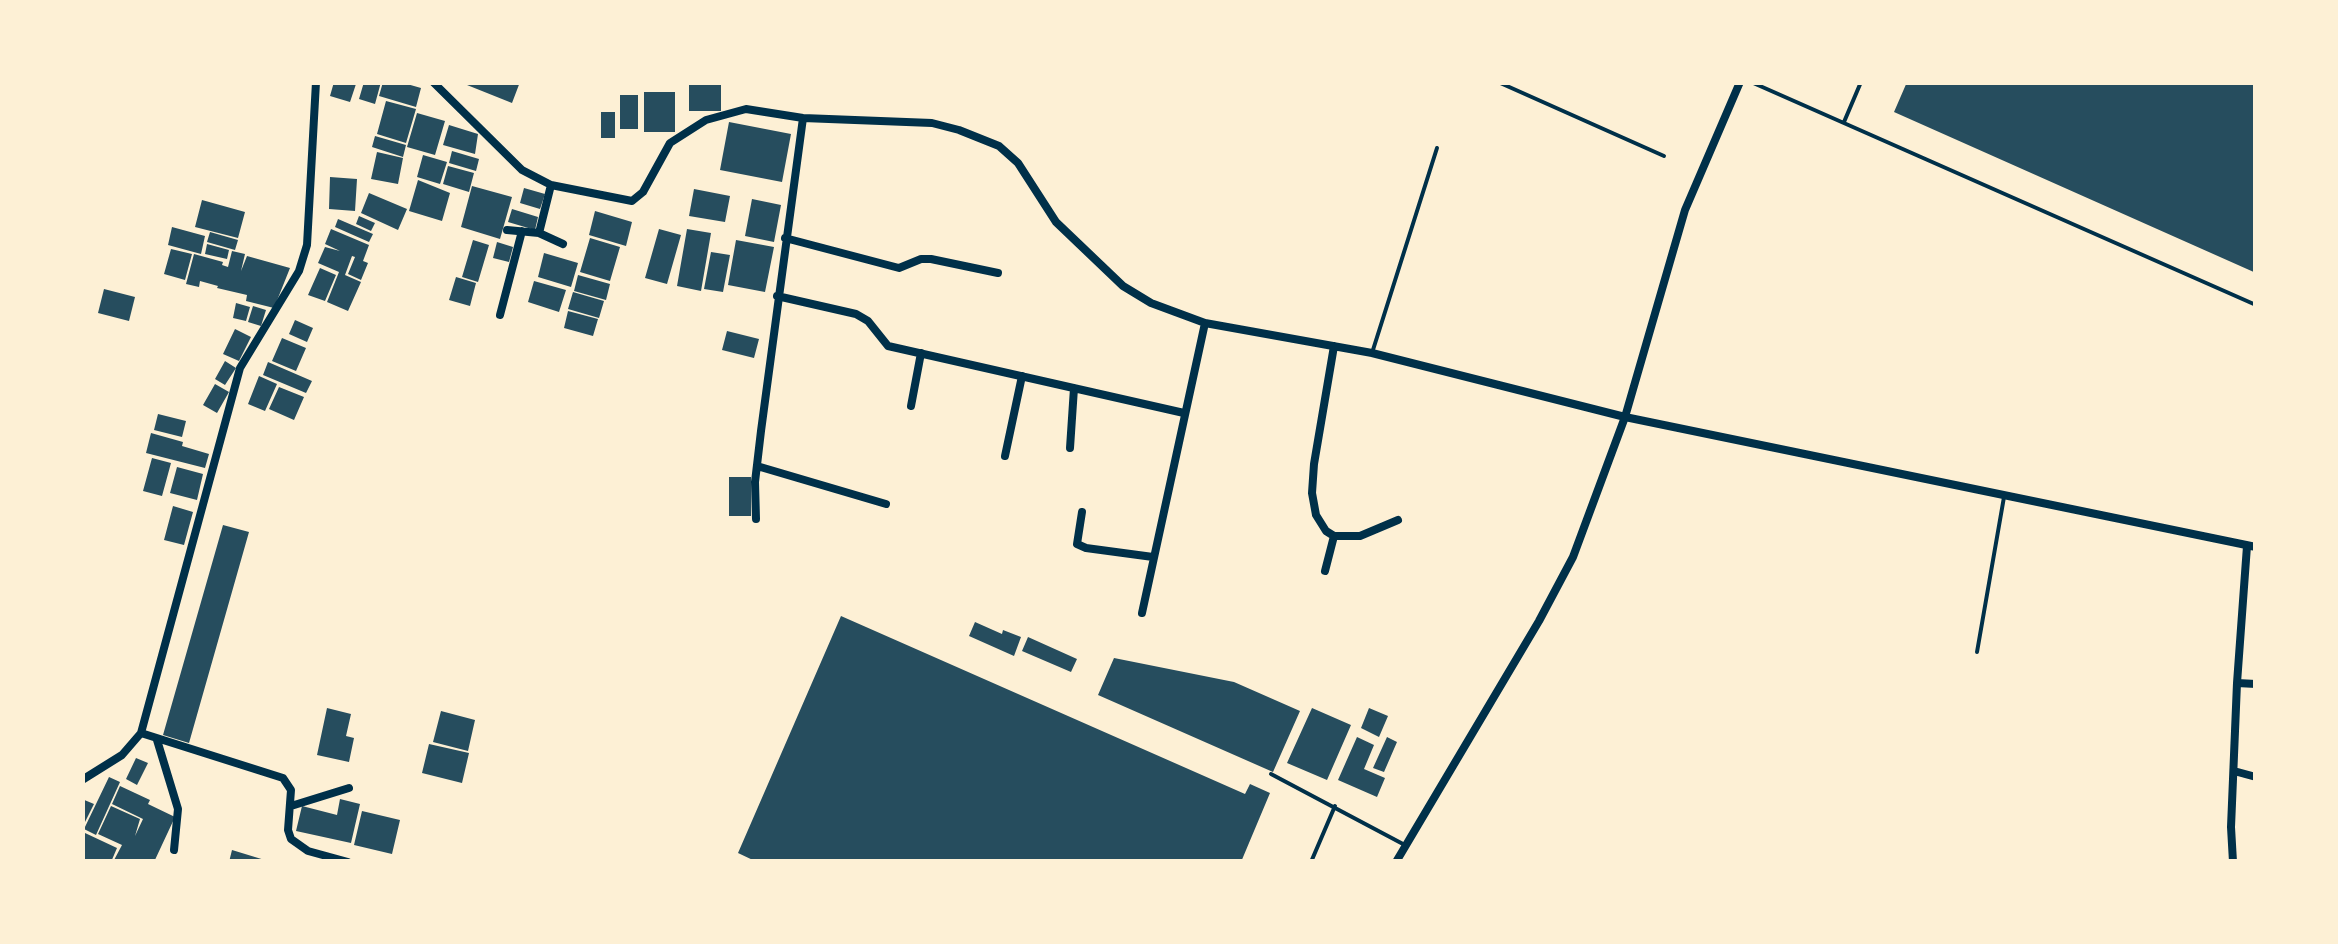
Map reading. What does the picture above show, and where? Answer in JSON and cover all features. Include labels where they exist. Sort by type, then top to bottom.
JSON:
[{"type":"street","points":[[82,780],[122,754],[141,733],[240,368],[299,271],[307,245],[316,82]]},
{"type":"street","points":[[433,82],[522,170],[551,186],[632,201],[644,192],[670,144],[706,120],[746,109],[804,118],[932,123],[980,136],[999,146],[1018,163],[1056,222],[1124,286],[1151,303],[1206,324],[1372,353],[1626,416],[2252,546],[2242,600],[2233,862]]},
{"type":"street","points":[[1396,862],[1572,557],[1626,416],[1680,224],[1740,82]]},
{"type":"street","points":[[756,519],[757,466],[777,296],[804,118]]},
{"type":"street","points":[[539,233],[551,186]]},
{"type":"street","points":[[507,230],[539,233],[563,244]]},
{"type":"street","points":[[500,315],[522,232]]},
{"type":"street","points":[[785,238],[899,268],[931,259],[998,274]]},
{"type":"street","points":[[777,296],[856,314],[868,321],[888,346],[1184,413]]},
{"type":"street","points":[[1142,613],[1206,324]]},
{"type":"street","points":[[1334,346],[1314,464],[1312,493],[1316,515],[1334,536],[1360,536],[1398,520]]},
{"type":"street","points":[[911,406],[920,353]]},
{"type":"street","points":[[1005,456],[1022,376]]},
{"type":"street","points":[[1070,448],[1074,388]]},
{"type":"street","points":[[757,466],[886,504]]},
{"type":"street","points":[[1082,512],[1077,544],[1153,558]]},
{"type":"street","points":[[1326,571],[1334,536]]},
{"type":"street","points":[[2242,600],[2256,601]]},
{"type":"street","points":[[2238,683],[2256,684]]},
{"type":"street","points":[[141,733],[284,778],[290,786],[290,839],[308,851],[348,862]]},
{"type":"street","points":[[157,740],[178,808],[174,850]]},
{"type":"street","points":[[2234,771],[2256,777]]},
{"type":"street","points":[[291,806],[350,788]]},
{"type":"street","points":[[308,851],[313,862]]},
{"type":"lane","points":[[1498,82],[1664,156]]},
{"type":"lane","points":[[1751,82],[2256,305]]},
{"type":"lane","points":[[1844,122],[1861,82]]},
{"type":"lane","points":[[1372,353],[1437,148]]},
{"type":"lane","points":[[1977,652],[2004,492]]},
{"type":"lane","points":[[1270,774],[1405,845]]},
{"type":"lane","points":[[1311,862],[1335,806]]},
{"type":"building","points":[[334,82],[356,84],[350,102],[330,96]]},
{"type":"building","points":[[364,82],[381,82],[375,104],[359,99]]},
{"type":"building","points":[[383,82],[421,88],[416,107],[379,96]]},
{"type":"building","points":[[520,82],[512,103],[467,85]]},
{"type":"building","points":[[689,82],[721,82],[721,111],[689,111]]},
{"type":"building","points":[[1907,82],[2256,82],[2256,273],[1894,112]]},
{"type":"building","points":[[644,92],[675,92],[675,132],[644,132]]},
{"type":"building","points":[[620,95],[638,95],[638,129],[620,129]]},
{"type":"building","points":[[386,101],[416,109],[406,143],[377,134]]},
{"type":"building","points":[[601,112],[615,112],[615,138],[601,138]]},
{"type":"building","points":[[417,113],[445,121],[435,155],[407,147]]},
{"type":"building","points":[[729,122],[791,134],[782,182],[720,170]]},
{"type":"building","points":[[449,125],[478,134],[475,154],[443,145]]},
{"type":"building","points":[[375,136],[406,145],[403,157],[372,147]]},
{"type":"building","points":[[452,151],[479,159],[476,171],[449,163]]},
{"type":"building","points":[[377,152],[403,158],[398,184],[371,179]]},
{"type":"building","points":[[423,155],[447,162],[440,184],[417,177]]},
{"type":"building","points":[[448,166],[474,173],[469,192],[443,184]]},
{"type":"building","points":[[330,177],[357,179],[355,211],[329,209]]},
{"type":"building","points":[[418,180],[450,193],[442,221],[409,211]]},
{"type":"building","points":[[472,186],[512,197],[500,239],[461,227]]},
{"type":"building","points":[[524,188],[545,194],[540,209],[520,203]]},
{"type":"building","points":[[694,189],[730,196],[725,222],[689,216]]},
{"type":"building","points":[[369,193],[407,209],[398,230],[361,213]]},
{"type":"building","points":[[752,199],[781,205],[774,242],[745,236]]},
{"type":"building","points":[[202,200],[245,212],[238,238],[195,227]]},
{"type":"building","points":[[512,209],[538,217],[535,230],[508,222]]},
{"type":"building","points":[[595,211],[632,222],[626,246],[589,235]]},
{"type":"building","points":[[359,216],[375,223],[371,231],[356,224]]},
{"type":"building","points":[[338,219],[373,234],[369,242],[335,227]]},
{"type":"building","points":[[172,227],[205,236],[201,254],[168,245]]},
{"type":"building","points":[[331,229],[369,245],[363,261],[368,263],[361,280],[348,274],[355,257],[352,256],[345,275],[361,282],[348,311],[327,302],[339,272],[318,263],[325,247],[340,251],[325,244]]},
{"type":"building","points":[[659,229],[681,235],[667,284],[645,278]]},
{"type":"building","points":[[687,229],[711,233],[701,291],[677,286]]},
{"type":"building","points":[[210,232],[238,240],[235,250],[207,242]]},
{"type":"building","points":[[590,238],[620,247],[610,281],[580,272]]},
{"type":"building","points":[[473,240],[489,245],[478,282],[462,277]]},
{"type":"building","points":[[736,240],[774,247],[765,292],[728,285]]},
{"type":"building","points":[[497,242],[513,247],[509,262],[493,258]]},
{"type":"building","points":[[207,244],[229,250],[227,259],[205,254]]},
{"type":"building","points":[[171,249],[192,254],[185,280],[164,274]]},
{"type":"building","points":[[232,251],[245,254],[241,271],[247,256],[290,268],[274,308],[246,301],[247,295],[200,281],[199,287],[186,284],[194,254],[228,267]]},
{"type":"building","points":[[711,252],[730,255],[723,292],[704,289]]},
{"type":"building","points":[[544,253],[578,263],[571,287],[538,277]]},
{"type":"building","points":[[320,268],[336,275],[325,301],[308,295]]},
{"type":"building","points":[[578,275],[610,284],[606,300],[574,291]]},
{"type":"building","points":[[456,277],[476,283],[470,306],[449,300]]},
{"type":"building","points":[[534,281],[566,290],[559,312],[528,302]]},
{"type":"building","points":[[104,289],[135,297],[129,321],[98,313]]},
{"type":"building","points":[[573,292],[604,301],[599,318],[568,309]]},
{"type":"building","points":[[236,303],[250,307],[246,321],[233,318]]},
{"type":"building","points":[[253,306],[266,310],[261,326],[248,322]]},
{"type":"building","points":[[568,311],[598,319],[593,336],[564,328]]},
{"type":"building","points":[[295,320],[313,328],[307,342],[289,334]]},
{"type":"building","points":[[235,329],[251,337],[239,361],[223,354]]},
{"type":"building","points":[[727,331],[759,339],[754,358],[722,350]]},
{"type":"building","points":[[282,338],[306,348],[296,371],[272,361]]},
{"type":"building","points":[[225,361],[236,368],[225,385],[215,379]]},
{"type":"building","points":[[268,362],[312,381],[306,393],[263,375]]},
{"type":"building","points":[[259,376],[277,384],[265,411],[248,404]]},
{"type":"building","points":[[215,384],[229,392],[217,413],[203,405]]},
{"type":"building","points":[[279,387],[304,397],[294,420],[269,409]]},
{"type":"building","points":[[158,414],[186,421],[182,437],[154,430]]},
{"type":"building","points":[[151,433],[209,454],[205,468],[146,453]]},
{"type":"building","points":[[152,458],[171,463],[162,496],[143,491]]},
{"type":"building","points":[[177,467],[203,474],[197,500],[170,493]]},
{"type":"building","points":[[729,477],[751,477],[751,516],[729,516]]},
{"type":"building","points":[[173,506],[193,512],[184,545],[164,540]]},
{"type":"building","points":[[223,525],[249,532],[189,743],[163,735]]},
{"type":"building","points":[[841,616],[1245,794],[1250,784],[1270,793],[1241,862],[757,862],[738,853]]},
{"type":"building","points":[[975,622],[1002,634],[1003,630],[1021,637],[1014,656],[969,636]]},
{"type":"building","points":[[1028,637],[1077,659],[1071,672],[1022,651]]},
{"type":"building","points":[[1114,658],[1234,682],[1300,711],[1273,772],[1098,695]]},
{"type":"building","points":[[327,708],[351,714],[346,736],[354,738],[349,762],[317,755]]},
{"type":"building","points":[[1312,708],[1351,725],[1327,780],[1287,763]]},
{"type":"building","points":[[1369,708],[1388,716],[1379,737],[1361,728]]},
{"type":"building","points":[[441,711],[475,720],[468,751],[433,742]]},
{"type":"building","points":[[1357,737],[1374,745],[1364,769],[1385,778],[1377,797],[1338,780]]},
{"type":"building","points":[[1387,737],[1397,742],[1384,772],[1373,768]]},
{"type":"building","points":[[429,744],[469,753],[462,783],[422,773]]},
{"type":"building","points":[[136,758],[148,763],[137,785],[126,779]]},
{"type":"building","points":[[109,777],[120,782],[96,835],[84,829]]},
{"type":"building","points":[[120,786],[175,817],[154,862],[113,862],[122,845],[98,834],[111,806],[140,819],[135,836],[143,819],[112,804]]},
{"type":"building","points":[[82,799],[94,804],[82,828]]},
{"type":"building","points":[[340,799],[360,804],[351,843],[296,831],[302,806],[337,815]]},
{"type":"building","points":[[362,811],[400,820],[392,854],[354,845]]},
{"type":"building","points":[[85,833],[117,848],[111,862],[82,862]]},
{"type":"building","points":[[232,850],[268,861],[268,862],[229,862]]}]
